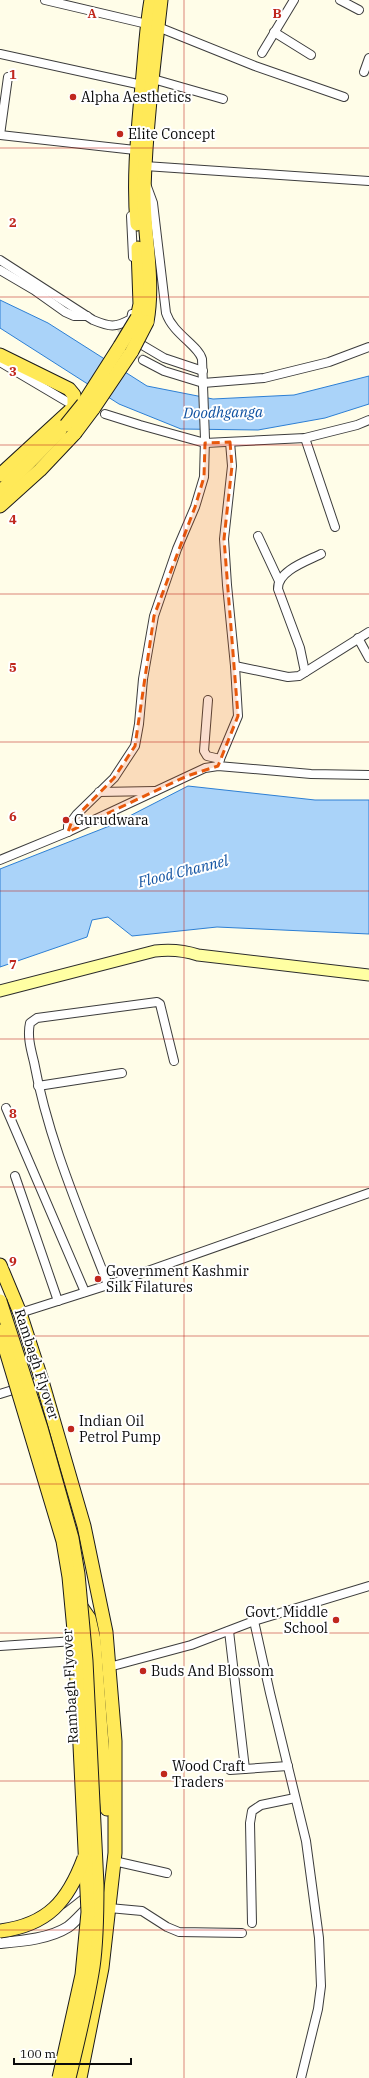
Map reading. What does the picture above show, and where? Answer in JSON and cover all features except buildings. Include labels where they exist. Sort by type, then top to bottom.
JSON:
[{"type":"main road","points":[[2,483],[4,476],[18,474],[93,409],[150,305],[145,166],[152,0]]},
{"type":"main road","points":[[152,25],[161,0]]},
{"type":"main road","points":[[142,320],[134,189],[135,150],[148,82]]},
{"type":"main road","points":[[0,506],[40,470],[70,429],[83,404],[130,341]]},
{"type":"main road","points":[[0,355],[70,389],[74,395],[76,407],[2,483]]},
{"type":"main road","points":[[0,991],[155,951],[169,949],[182,950],[198,955],[369,975]]},
{"type":"main road","points":[[0,1265],[20,1313],[42,1380],[84,1526],[106,1632],[114,1741],[115,1845],[102,1968],[80,2078]]},
{"type":"main road","name":"Rambagh Flyover","points":[[0,1301],[72,1538],[82,1608],[97,1884],[97,1914],[93,1966],[89,1991],[69,2078]]},
{"type":"main road","points":[[0,1312],[54,1490],[68,1545],[82,1660],[93,1879],[92,1904],[88,1955],[61,2078]]},
{"type":"main road","name":"Rambagh Flyover","points":[[0,1331],[62,1541],[69,1577],[75,1642],[88,1912],[83,1969],[61,2078]]},
{"type":"main road","points":[[82,1608],[89,1618],[94,1640],[108,1841],[115,1845]]},
{"type":"main road","points":[[0,1931],[29,1924],[54,1910],[71,1890],[86,1852]]},
{"type":"street","points":[[45,0],[152,25],[255,66],[344,97]]},
{"type":"street","points":[[262,53],[294,0]]},
{"type":"street","points":[[340,0],[359,10]]},
{"type":"street","points":[[274,32],[311,55]]},
{"type":"street","points":[[0,54],[148,82],[223,99]]},
{"type":"street","points":[[364,72],[369,58]]},
{"type":"street","points":[[8,77],[0,135],[135,150]]},
{"type":"street","points":[[145,166],[369,180]]},
{"type":"street","points":[[68,832],[68,826],[77,814],[114,778],[135,746],[139,724],[143,679],[154,616],[177,549],[195,507],[204,477],[204,393],[200,353],[185,341],[173,327],[166,312],[153,203],[145,181]]},
{"type":"street","points":[[107,326],[119,326],[131,319],[135,304],[130,199],[134,189]]},
{"type":"street","points":[[0,260],[87,316],[107,326],[130,341],[164,358],[203,371]]},
{"type":"street","points":[[0,270],[34,290],[65,312],[74,316],[87,316]]},
{"type":"street","points":[[143,360],[164,371],[203,383],[264,378],[329,362],[369,347]]},
{"type":"street","points":[[0,362],[76,407]]},
{"type":"street","points":[[105,414],[140,425],[205,441],[230,442],[305,438],[356,425],[369,420]]},
{"type":"street","points":[[305,438],[335,527]]},
{"type":"street","points":[[0,860],[68,832],[205,768],[219,763],[237,720],[235,666],[224,539],[232,466],[230,442]]},
{"type":"street","points":[[258,536],[279,581],[278,589],[300,648],[305,672]]},
{"type":"street","points":[[279,581],[290,571],[321,554]]},
{"type":"street","points":[[235,666],[288,677],[299,676],[369,632]]},
{"type":"street","points":[[358,638],[369,658]]},
{"type":"street","points":[[208,700],[204,752],[207,756],[219,763],[311,774],[369,774]]},
{"type":"street","points":[[99,792],[158,791]]},
{"type":"street","points":[[108,1285],[59,1157],[38,1086],[28,1029],[30,1023],[37,1018],[157,1002],[160,1004],[174,1061]]},
{"type":"street","points":[[38,1086],[122,1073]]},
{"type":"street","points":[[6,1108],[85,1292]]},
{"type":"street","points":[[15,1176],[58,1301]]},
{"type":"street","points":[[20,1313],[108,1285],[369,1193]]},
{"type":"street","points":[[0,1394],[42,1380]]},
{"type":"street","points":[[109,1667],[191,1645],[254,1621],[369,1586]]},
{"type":"street","points":[[254,1621],[306,1841],[312,1877],[321,1968],[318,2009],[301,2078]]},
{"type":"street","points":[[228,1631],[245,1769]]},
{"type":"street","points":[[0,1646],[75,1642]]},
{"type":"street","points":[[230,1770],[288,1766]]},
{"type":"street","points":[[252,1923],[250,1823],[252,1811],[261,1805],[296,1798]]},
{"type":"street","points":[[114,1861],[167,1873]]},
{"type":"street","points":[[0,1924],[24,1920],[52,1908],[76,1894],[93,1879]]},
{"type":"street","points":[[0,1942],[24,1941],[47,1935],[67,1927],[110,1887]]},
{"type":"street","points":[[109,1908],[142,1911],[166,1927],[179,1932],[242,1933]]},
{"type":"highlighted area","points":[[230,442],[232,466],[224,539],[238,716],[218,766],[187,776],[68,832],[72,821],[114,778],[135,746],[154,616],[195,507],[204,477],[205,443]]},
{"type":"water","name":"Doodhganga","points":[[0,300],[48,323],[147,386],[213,399],[294,395],[369,376],[369,404],[325,418],[258,430],[181,429],[119,404],[0,328]]},
{"type":"water","name":"Flood Channel","points":[[188,786],[315,800],[369,800],[369,934],[217,927],[132,936],[108,917],[92,920],[87,937],[0,967],[0,869],[112,825]]},
{"type":"tunnel","points":[[119,326],[143,360]]},
{"type":"place","name":"Alpha Aesthetics","points":[[73,97]]},
{"type":"place","name":"Elite Concept","points":[[120,134]]},
{"type":"place","name":"Gurudwara","points":[[66,820]]},
{"type":"place","name":"Government Kashmir Silk Filatures","points":[[98,1279]]},
{"type":"place","name":"Indian Oil Petrol Pump","points":[[71,1429]]},
{"type":"place","name":"Govt. Middle School","points":[[336,1620]]},
{"type":"place","name":"Buds And Blossom","points":[[143,1671]]},
{"type":"place","name":"Wood Craft Traders","points":[[164,1774]]}]
